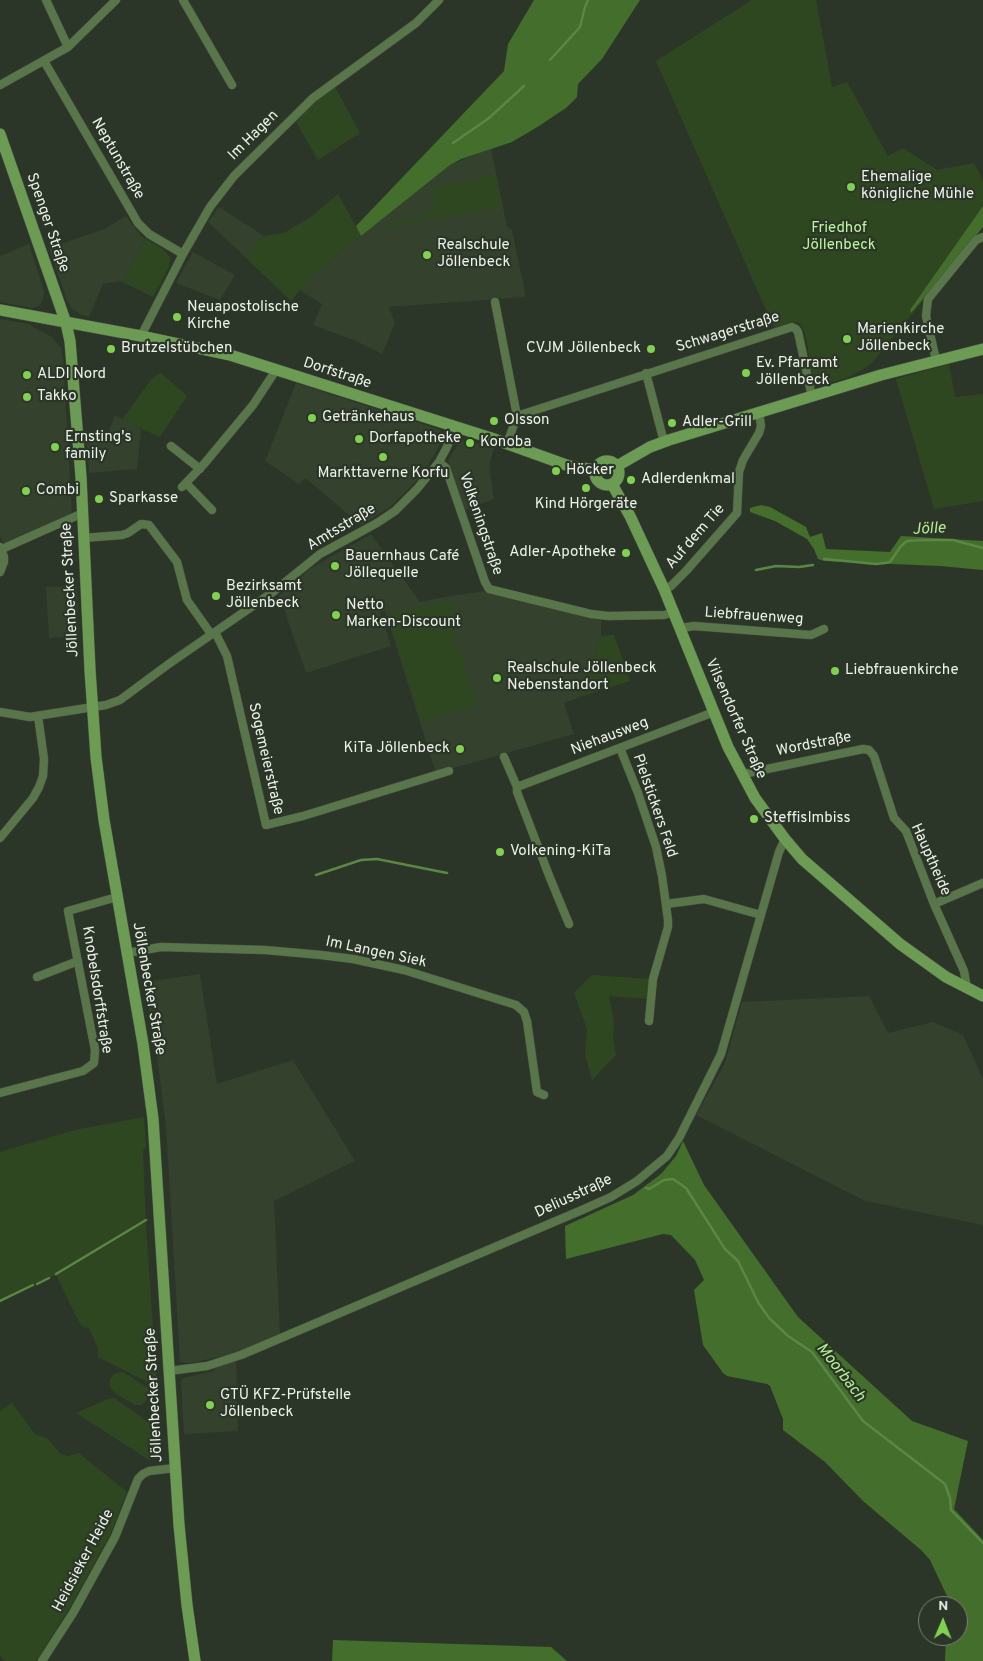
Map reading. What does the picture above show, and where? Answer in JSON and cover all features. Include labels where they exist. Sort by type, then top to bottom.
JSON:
[{"type":"main road","name":"Spenger Straße","points":[[0,134],[66,322]]},
{"type":"main road","name":"Dorfstraße","points":[[0,310],[141,336],[230,356],[508,444],[569,466],[595,470]]},
{"type":"main road","name":"Jöllenbecker Straße","points":[[66,322],[70,341],[83,513],[92,708],[101,796],[143,1044],[153,1119],[168,1371],[183,1573],[195,1661]]},
{"type":"main road","points":[[617,466],[664,442],[936,360],[983,349]]},
{"type":"main road","points":[[604,461],[613,462],[617,466],[619,476],[612,484],[599,482],[595,475],[598,465],[604,461]]},
{"type":"main road","name":"Vilsendorfer Straße","points":[[612,484],[630,516],[675,612],[714,712],[742,776],[755,798],[802,859],[900,944],[931,968],[983,996]]},
{"type":"street","points":[[46,0],[68,46]]},
{"type":"street","points":[[0,85],[68,46],[116,0]]},
{"type":"street","points":[[183,0],[232,85]]},
{"type":"street","name":"Im Hagen","points":[[141,336],[183,254],[214,200],[234,176],[312,98],[416,23],[439,0]]},
{"type":"street","name":"Neptunstraße","points":[[44,61],[138,223],[149,234],[183,254]]},
{"type":"street","points":[[936,360],[926,316],[928,298],[976,240],[983,240]]},
{"type":"street","points":[[495,302],[517,416],[508,444]]},
{"type":"street","name":"Schwagerstraße","points":[[517,416],[792,327],[798,332],[812,397]]},
{"type":"street","points":[[212,510],[184,485],[200,469],[253,405],[276,370]]},
{"type":"street","points":[[646,373],[664,442]]},
{"type":"street","name":"Auf dem Tie","points":[[664,589],[671,586],[686,571],[737,513],[739,472],[743,460],[759,433],[761,426],[759,413]]},
{"type":"street","name":"Amtsstraße","points":[[0,712],[30,717],[114,704],[273,592],[320,554],[395,511],[417,489],[439,462],[448,447],[455,427]]},
{"type":"street","points":[[172,446],[200,469]]},
{"type":"street","name":"Volkeningstraße","points":[[439,462],[446,468],[489,589],[591,614],[608,616],[664,615],[675,612]]},
{"type":"street","points":[[0,572],[4,562],[1,548],[83,513]]},
{"type":"street","points":[[83,538],[122,535],[139,525],[149,525],[177,562],[187,600],[213,633]]},
{"type":"street","name":"Liebfrauenweg","points":[[681,628],[694,626],[811,635],[824,629]]},
{"type":"street","name":"Sogemeierstraße","points":[[213,633],[227,656],[266,825],[303,816],[449,771]]},
{"type":"street","name":"Niehausweg","points":[[517,787],[714,712]]},
{"type":"street","points":[[0,838],[33,798],[39,787],[44,759],[38,716]]},
{"type":"street","name":"Pielstickers Feld","points":[[620,748],[638,792],[656,847],[666,904],[668,927],[653,979],[649,1021]]},
{"type":"street","name":"Wordstraße","points":[[742,776],[748,772],[863,749]]},
{"type":"street","name":"Hauptheide","points":[[863,749],[869,750],[874,756],[894,818],[906,831],[934,904],[964,971],[967,988]]},
{"type":"street","points":[[504,757],[569,924]]},
{"type":"street","name":"Deliusstraße","points":[[168,1371],[207,1366],[241,1355],[612,1197],[637,1181],[666,1156],[679,1138],[721,1054],[779,852],[785,839]]},
{"type":"street","points":[[934,904],[983,883]]},
{"type":"street","name":"Knobelsdorffstraße","points":[[0,1093],[83,1071],[94,1063],[95,1050],[68,912],[117,897]]},
{"type":"street","points":[[666,904],[704,899],[761,915]]},
{"type":"street","name":"Im Langen Siek","points":[[128,953],[161,947],[241,948],[345,958],[404,970],[516,1005],[524,1012],[536,1092],[544,1095]]},
{"type":"street","points":[[37,976],[78,960]]},
{"type":"street","name":"Heidsieker Heide","points":[[42,1661],[73,1613],[115,1537],[138,1479],[142,1474],[149,1471],[175,1468]]},
{"type":"shaded area","name":"Realschule Jöllenbeck","points":[[491,148],[507,227],[512,230],[526,297],[389,307],[395,323],[382,354],[356,341],[313,325],[322,304],[300,290],[313,274],[450,165]]},
{"type":"shaded area","points":[[219,207],[264,236],[245,257],[208,222]]},
{"type":"shaded area","points":[[126,216],[144,242],[123,282],[103,284],[89,317],[82,315],[72,309],[67,300],[49,248],[104,229]]},
{"type":"shaded area","points":[[29,244],[44,291],[43,300],[39,306],[32,308],[0,302],[0,256]]},
{"type":"shaded area","points":[[193,252],[235,275],[220,300],[176,283]]},
{"type":"shaded area","points":[[0,319],[28,324],[52,337],[61,348],[72,513],[6,543],[0,537]]},
{"type":"shaded area","points":[[296,383],[438,429],[443,433],[443,439],[422,476],[390,507],[361,525],[305,478],[299,484],[265,461]]},
{"type":"shaded area","points":[[115,415],[141,429],[137,469],[89,473],[86,433],[105,441]]},
{"type":"shaded area","points":[[466,440],[494,448],[489,465],[494,499],[464,510],[448,460],[460,441]]},
{"type":"shaded area","name":"Realschule Jöllenbeck Nebenstandort","points":[[371,534],[420,602],[485,591],[601,620],[601,636],[580,697],[564,703],[574,734],[436,773],[385,611],[380,612],[391,646],[306,673],[279,595],[299,580],[308,570]]},
{"type":"shaded area","points":[[77,586],[79,636],[49,638],[46,587]]},
{"type":"shaded area","points":[[200,974],[217,1084],[293,1060],[355,1161],[274,1201],[280,1334],[236,1353],[186,1363],[180,1361],[166,1127],[153,1024],[150,1019],[145,982]]},
{"type":"shaded area","points":[[869,996],[888,1033],[933,1022],[963,1035],[983,1079],[983,1225],[865,1201],[696,1115],[725,1063],[742,1002]]},
{"type":"shaded area","points":[[236,1361],[238,1431],[184,1434],[181,1382],[183,1378],[214,1371],[215,1368]]},
{"type":"green space","points":[[534,0],[640,0],[602,59],[578,84],[577,97],[566,108],[512,142],[461,159],[450,165],[361,236],[356,226],[504,71],[508,44]]},
{"type":"green space","name":"Friedhof Jöllenbeck","points":[[752,0],[816,0],[832,87],[847,82],[888,156],[903,148],[937,170],[974,163],[983,181],[983,227],[870,365],[847,378],[816,387],[814,386],[806,336],[802,326],[798,322],[793,322],[774,328],[656,61]]},
{"type":"green space","points":[[335,87],[360,133],[318,160],[296,122],[313,103]]},
{"type":"green space","points":[[495,175],[501,207],[387,227],[386,224],[427,216],[426,210],[435,209],[431,187]]},
{"type":"green space","points":[[338,194],[361,236],[313,274],[291,301],[245,257],[264,236],[284,233],[311,217]]},
{"type":"green space","points":[[983,206],[983,227],[911,313],[910,310]]},
{"type":"green space","points":[[141,236],[163,249],[170,257],[169,267],[153,297],[123,282],[144,242]]},
{"type":"green space","points":[[949,364],[955,397],[983,394],[983,501],[934,509],[896,379]]},
{"type":"green space","points":[[161,373],[187,396],[160,437],[122,420],[150,381]]},
{"type":"green space","points":[[761,505],[770,507],[806,527],[810,537],[822,533],[826,549],[890,552],[901,536],[983,541],[983,570],[940,566],[824,561],[818,559],[807,539],[775,521],[750,512],[750,508]]},
{"type":"green space","points":[[454,601],[454,642],[462,656],[477,705],[421,722],[387,614]]},
{"type":"green space","points":[[614,635],[630,681],[580,697],[601,636]]},
{"type":"green space","points":[[592,975],[650,979],[648,999],[609,996],[614,1022],[613,1040],[616,1055],[592,1080],[585,1054],[587,1029],[574,993]]},
{"type":"green space","points":[[144,1117],[146,1147],[143,1151],[146,1225],[157,1387],[98,1357],[98,1349],[89,1328],[83,1327],[80,1324],[56,1275],[0,1300],[0,1152],[75,1130]]},
{"type":"green space","points":[[683,1141],[704,1185],[798,1317],[912,1421],[968,1441],[954,1509],[983,1540],[983,1661],[945,1661],[946,1646],[968,1646],[968,1596],[947,1596],[930,1560],[921,1550],[863,1501],[825,1462],[783,1430],[783,1419],[770,1386],[727,1376],[723,1373],[703,1345],[694,1290],[704,1280],[695,1260],[671,1235],[663,1234],[566,1259],[565,1226],[633,1195],[661,1174],[676,1156]]},
{"type":"green space","points":[[120,1372],[148,1388],[147,1399],[141,1405],[135,1405],[116,1394],[110,1387],[110,1379],[114,1374]]},
{"type":"green space","points":[[114,1398],[158,1429],[159,1449],[153,1458],[149,1460],[76,1413]]},
{"type":"green space","points":[[12,1403],[35,1434],[47,1438],[61,1454],[68,1456],[79,1453],[127,1492],[110,1535],[69,1609],[36,1661],[5,1661],[0,1655],[0,1411]]},
{"type":"green space","points":[[333,1640],[551,1647],[567,1661],[332,1661]]},
{"type":"waterway","points":[[550,60],[580,27],[588,0]]},
{"type":"waterway","points":[[453,143],[489,118],[524,86]]},
{"type":"waterway","name":"Jölle","points":[[824,559],[876,564],[890,562],[901,546],[907,541],[953,540],[983,548]]},
{"type":"waterway","name":"Jölle","points":[[756,570],[776,566],[799,567],[813,565]]},
{"type":"waterway","name":"Moorbach","points":[[316,875],[361,860],[377,859],[447,873]]},
{"type":"waterway","name":"Moorbach","points":[[646,1188],[649,1189],[664,1180],[673,1179],[686,1188],[725,1249],[738,1261],[758,1302],[769,1318],[788,1336],[812,1352],[863,1421],[945,1484],[950,1498],[951,1510],[983,1543]]},
{"type":"waterway","points":[[56,1274],[146,1220]]},
{"type":"waterway","points":[[37,1284],[49,1278]]},
{"type":"waterway","points":[[0,1301],[33,1285]]},
{"type":"place","name":"Ehemalige königliche Mühle","points":[[851,187]]},
{"type":"place","name":"Realschule Jöllenbeck","points":[[427,255]]},
{"type":"place","name":"Neuapostolische Kirche","points":[[177,317]]},
{"type":"place","name":"Marienkirche Jöllenbeck","points":[[847,339]]},
{"type":"place","name":"Brutzelstübchen","points":[[111,349]]},
{"type":"place","name":"CVJM Jöllenbeck","points":[[651,349]]},
{"type":"place","name":"Ev. Pfarramt Jöllenbeck","points":[[746,373]]},
{"type":"place","name":"ALDI Nord","points":[[27,375]]},
{"type":"place","name":"Takko","points":[[27,397]]},
{"type":"place","name":"Getränkehaus","points":[[312,418]]},
{"type":"place","name":"Olsson","points":[[494,421]]},
{"type":"place","name":"Adler-Grill","points":[[672,423]]},
{"type":"place","name":"Dorfapotheke","points":[[359,439]]},
{"type":"place","name":"Konoba","points":[[470,443]]},
{"type":"place","name":"Ernsting's family","points":[[55,447]]},
{"type":"place","name":"Markttaverne Korfu","points":[[383,457]]},
{"type":"place","name":"Höcker","points":[[556,471]]},
{"type":"place","name":"Adlerdenkmal","points":[[631,480]]},
{"type":"place","name":"Kind Hörgeräte","points":[[586,488]]},
{"type":"place","name":"Combi","points":[[26,491]]},
{"type":"place","name":"Sparkasse","points":[[99,499]]},
{"type":"place","name":"Adler-Apotheke","points":[[626,553]]},
{"type":"place","name":"Bauernhaus Café Jöllequelle","points":[[335,566]]},
{"type":"place","name":"Bezirksamt Jöllenbeck","points":[[216,596]]},
{"type":"place","name":"Netto Marken-Discount","points":[[336,615]]},
{"type":"place","name":"Liebfrauenkirche","points":[[835,671]]},
{"type":"place","name":"Realschule Jöllenbeck Nebenstandort","points":[[497,678]]},
{"type":"place","name":"KiTa Jöllenbeck","points":[[460,749]]},
{"type":"place","name":"SteffisImbiss","points":[[754,819]]},
{"type":"place","name":"Volkening-KiTa","points":[[500,852]]},
{"type":"place","name":"GTÜ KFZ-Prüfstelle Jöllenbeck","points":[[210,1405]]}]
